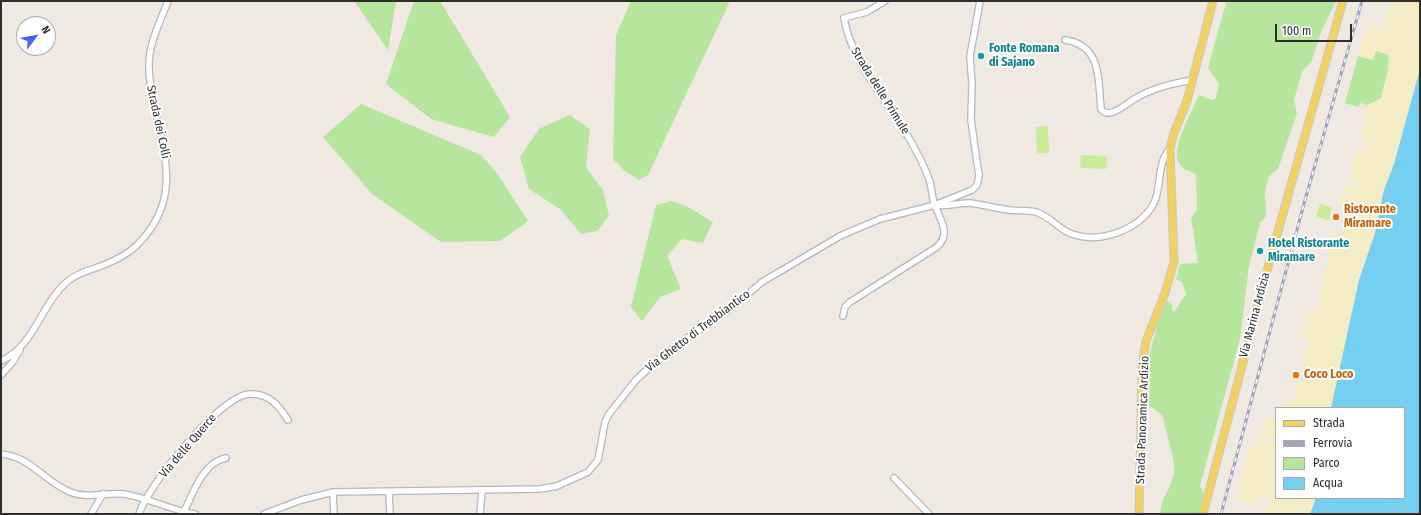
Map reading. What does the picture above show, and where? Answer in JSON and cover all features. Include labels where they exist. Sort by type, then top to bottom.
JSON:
[{"type":"main road","name":"Strada Panoramica Ardizio","points":[[1139,514],[1142,366],[1146,341],[1166,293],[1174,262],[1170,148],[1193,80],[1213,1]]},
{"type":"main road","name":"Via Marina Ardizia","points":[[1203,514],[1271,256],[1343,1]]},
{"type":"street","name":"Strada dei Colli","points":[[1,361],[21,347],[57,292],[68,281],[124,255],[138,244],[157,218],[167,183],[167,165],[150,84],[149,65],[151,48],[168,1]]},
{"type":"street","name":"Strada delle Primule","points":[[884,1],[877,7],[867,12],[844,18],[847,33],[851,45],[867,73],[913,147],[930,182],[935,205]]},
{"type":"street","points":[[935,205],[972,190],[977,185],[979,176],[971,120],[972,84],[970,56],[980,1]]},
{"type":"street","points":[[1065,40],[1082,45],[1093,58],[1097,72],[1101,109],[1104,112],[1108,113],[1119,109],[1147,93],[1177,82],[1193,80]]},
{"type":"street","points":[[935,205],[943,207],[970,203],[1035,212],[1073,234],[1084,237],[1104,236],[1133,225],[1147,213],[1153,204],[1158,190],[1161,164],[1170,148]]},
{"type":"street","points":[[843,316],[845,307],[850,302],[937,248],[943,242],[945,236],[944,228],[935,205]]},
{"type":"street","name":"Via Ghetto di Trebbiantico","points":[[264,514],[313,496],[333,492],[540,489],[557,486],[588,472],[598,460],[605,422],[609,414],[636,380],[681,342],[728,310],[762,282],[840,236],[880,219],[935,205]]},
{"type":"street","points":[[1,375],[12,362],[21,347]]},
{"type":"street","name":"Via delle Querce","points":[[138,514],[156,483],[204,425],[215,414],[237,397],[250,394],[268,398],[279,405],[288,420]]},
{"type":"street","points":[[1,454],[22,459],[60,487],[71,492],[83,495],[122,494],[195,514]]},
{"type":"street","points":[[184,512],[197,485],[211,465],[220,459],[226,458]]},
{"type":"street","points":[[894,478],[928,514]]},
{"type":"street","points":[[480,514],[482,491]]},
{"type":"street","points":[[333,492],[334,514]]},
{"type":"street","points":[[390,492],[390,514]]},
{"type":"street","points":[[91,514],[103,494]]},
{"type":"green space","points":[[354,1],[396,1],[388,50]]},
{"type":"green space","points":[[414,1],[440,1],[510,117],[494,137],[431,119],[386,84]]},
{"type":"green space","points":[[631,1],[730,1],[648,175],[639,180],[626,172],[613,159],[616,35]]},
{"type":"green space","points":[[1223,1],[1336,1],[1322,30],[1311,62],[1302,71],[1294,100],[1297,113],[1278,169],[1269,176],[1265,191],[1266,217],[1260,223],[1249,266],[1240,339],[1200,486],[1204,494],[1199,514],[1160,514],[1162,503],[1173,478],[1174,467],[1163,416],[1153,408],[1144,405],[1146,367],[1158,323],[1167,301],[1172,304],[1172,310],[1174,312],[1186,294],[1182,282],[1176,279],[1180,264],[1198,263],[1191,218],[1197,210],[1196,174],[1182,167],[1178,161],[1177,152],[1182,132],[1199,95],[1213,100],[1216,98],[1219,84],[1208,68],[1226,3]]},
{"type":"green space","points":[[1376,51],[1389,55],[1388,70],[1381,98],[1368,105],[1360,103],[1359,107],[1345,103],[1358,56],[1373,60]]},
{"type":"green space","points":[[361,104],[481,155],[496,172],[528,221],[500,241],[441,242],[372,194],[323,137]]},
{"type":"green space","points":[[570,115],[590,129],[586,168],[603,190],[609,216],[597,231],[581,234],[560,209],[529,189],[520,157],[539,129]]},
{"type":"green space","points":[[1048,126],[1049,153],[1037,153],[1036,127]]},
{"type":"green space","points":[[1081,155],[1107,156],[1106,169],[1080,168]]},
{"type":"green space","points":[[671,201],[688,207],[713,222],[703,243],[682,239],[667,256],[681,289],[660,297],[642,321],[631,307],[656,205]]},
{"type":"green space","points":[[1320,204],[1332,207],[1329,220],[1316,217]]},
{"type":"sand","points":[[1391,1],[1420,1],[1420,69],[1394,164],[1384,190],[1375,233],[1359,280],[1331,407],[1283,407],[1285,400],[1293,402],[1300,381],[1306,377],[1307,374],[1302,371],[1309,340],[1301,338],[1308,309],[1316,311],[1330,254],[1327,253],[1332,232],[1342,234],[1348,209],[1339,207],[1345,183],[1355,186],[1357,181],[1349,179],[1357,149],[1363,151],[1366,139],[1360,137],[1368,105],[1381,98],[1388,70],[1389,55],[1376,51],[1373,60],[1358,56],[1368,24],[1384,28]]},
{"type":"sand","points":[[1264,417],[1275,420],[1275,437],[1260,434]]},
{"type":"sand","points":[[1260,437],[1275,441],[1275,499],[1316,499],[1310,514],[1265,514],[1266,507],[1269,508],[1271,499],[1260,496],[1258,506],[1236,500],[1248,451]]},
{"type":"water","points":[[1420,69],[1420,514],[1310,514],[1316,499],[1405,499],[1405,407],[1331,407],[1359,280],[1375,233],[1384,190],[1394,164]]},
{"type":"railway","points":[[1221,514],[1305,200],[1362,1]]},
{"type":"place","name":"Fonte Romana di Sajano","points":[[981,56]]},
{"type":"place","name":"Ristorante Miramare","points":[[1336,217]]},
{"type":"place","name":"Hotel Ristorante Miramare","points":[[1260,251]]},
{"type":"place","name":"Coco Loco","points":[[1296,375]]}]
